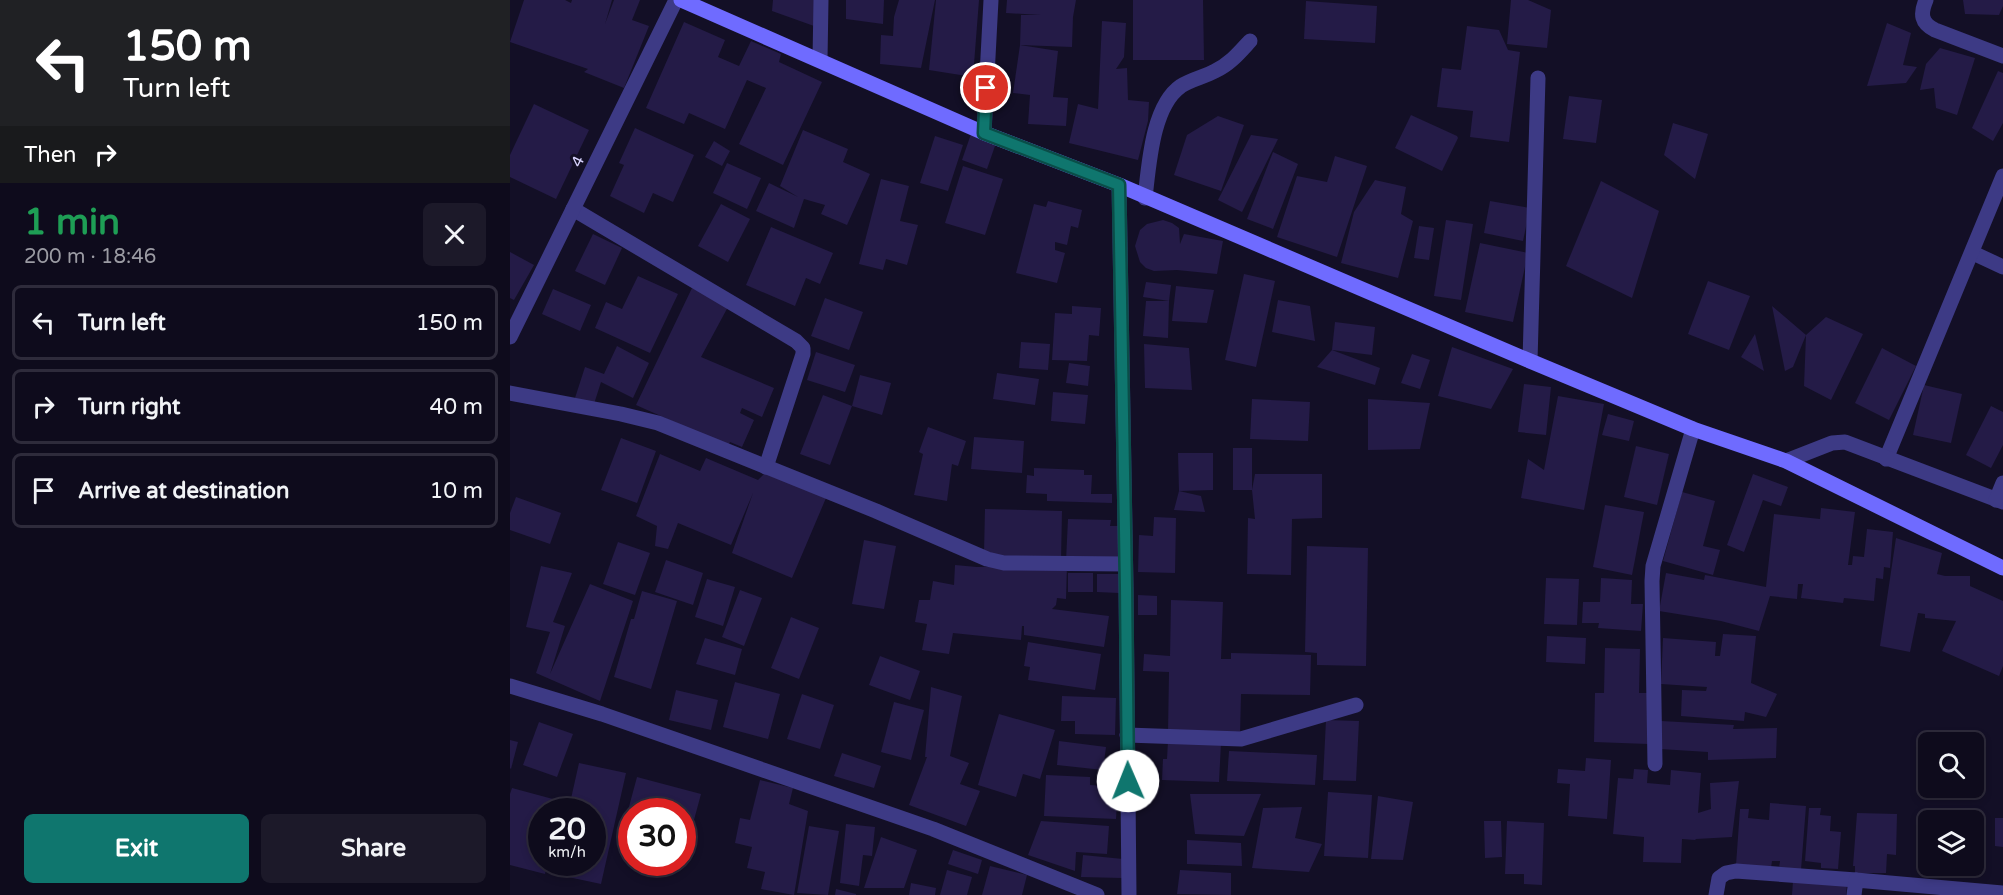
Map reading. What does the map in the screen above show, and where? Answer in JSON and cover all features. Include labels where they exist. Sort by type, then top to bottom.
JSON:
[{"type":"street","name":"4","points":[[510,337],[676,0]]},
{"type":"street","points":[[681,0],[984,133],[1119,185],[1530,361],[1693,429],[1786,461],[2003,568]]},
{"type":"street","points":[[820,60],[821,0]]},
{"type":"street","points":[[984,133],[991,0]]},
{"type":"street","points":[[1926,0],[1922,18],[1925,24],[2003,56]]},
{"type":"street","points":[[1145,198],[1151,143],[1170,98],[1180,87],[1215,72],[1232,60],[1250,41]]},
{"type":"street","points":[[1530,361],[1538,78]]},
{"type":"street","points":[[1886,459],[2003,176]]},
{"type":"street","points":[[1119,185],[1129,895]]},
{"type":"street","points":[[573,209],[796,341],[803,348],[766,467]]},
{"type":"street","points":[[1972,254],[2003,267]]},
{"type":"street","points":[[510,393],[657,423],[876,511],[987,559],[1004,563],[1125,564]]},
{"type":"street","points":[[1655,764],[1653,566],[1693,429]]},
{"type":"street","points":[[1786,461],[1838,441],[2000,501],[2003,483]]},
{"type":"street","points":[[510,686],[613,718],[933,829],[1097,895]]},
{"type":"street","points":[[1127,735],[1241,739],[1356,705]]},
{"type":"street","points":[[1716,895],[1719,878],[1726,873],[1736,871],[1855,887],[2003,893]]},
{"type":"building","points":[[524,0],[565,0],[571,3],[572,0],[612,0],[605,24],[614,0],[640,0],[632,20],[649,26],[624,88],[584,72],[588,69],[510,42]]},
{"type":"building","points":[[773,0],[815,0],[814,26],[772,11]]},
{"type":"building","points":[[846,0],[884,0],[883,24],[846,19]]},
{"type":"building","points":[[899,0],[935,0],[921,68],[880,64],[881,35],[893,36],[894,17]]},
{"type":"building","points":[[936,0],[979,0],[973,77],[929,70]]},
{"type":"building","points":[[1007,0],[1076,0],[1072,47],[1020,45],[1021,15],[1041,15],[1006,13]]},
{"type":"building","points":[[1133,0],[1203,0],[1204,60],[1133,60]]},
{"type":"building","points":[[1511,0],[1528,0],[1551,10],[1547,48],[1507,44]]},
{"type":"building","points":[[1963,0],[2003,0],[2003,6],[1999,15],[1965,14]]},
{"type":"building","points":[[1306,1],[1377,6],[1375,43],[1304,39]]},
{"type":"building","points":[[1102,21],[1126,23],[1124,57],[1116,69],[1127,68],[1128,100],[1149,102],[1148,121],[1138,160],[1069,143],[1078,104],[1098,109]]},
{"type":"building","points":[[684,22],[725,40],[718,57],[739,66],[751,41],[781,54],[779,62],[822,82],[783,165],[739,144],[766,88],[747,80],[725,129],[689,113],[684,124],[646,108]]},
{"type":"building","points":[[1887,23],[1911,33],[1903,65],[1917,67],[1906,83],[1867,86]]},
{"type":"building","points":[[1467,26],[1499,30],[1508,50],[1520,52],[1509,142],[1470,137],[1473,111],[1437,107],[1442,68],[1461,70]]},
{"type":"building","points":[[1020,45],[1058,51],[1053,97],[1068,98],[1066,126],[1028,124],[1030,95],[1013,93]]},
{"type":"building","points":[[1940,48],[1975,58],[1957,115],[1936,108],[1934,88],[1920,90],[1926,64]]},
{"type":"building","points":[[1998,71],[2003,73],[2003,123],[1993,141],[1972,128]]},
{"type":"building","points":[[1569,96],[1602,100],[1596,143],[1563,139]]},
{"type":"building","points":[[534,104],[589,130],[556,199],[510,177],[510,155]]},
{"type":"building","points":[[1411,115],[1457,136],[1442,171],[1395,148]]},
{"type":"building","points":[[1218,116],[1244,125],[1221,191],[1174,175],[1187,135]]},
{"type":"building","points":[[1673,123],[1708,134],[1695,179],[1664,155]]},
{"type":"building","points":[[635,128],[694,155],[673,202],[653,193],[644,213],[610,196],[624,165],[619,163]]},
{"type":"building","points":[[803,130],[848,149],[843,162],[870,174],[847,225],[821,214],[825,205],[804,199],[794,228],[756,211],[769,183],[798,197],[780,186]]},
{"type":"building","points":[[971,134],[996,143],[987,169],[962,160]]},
{"type":"building","points":[[1251,135],[1278,139],[1242,212],[1218,200]]},
{"type":"building","points":[[935,136],[963,145],[948,191],[920,183]]},
{"type":"building","points":[[714,141],[730,151],[722,166],[705,157]]},
{"type":"building","points":[[1273,152],[1298,164],[1273,229],[1247,219]]},
{"type":"building","points":[[1335,156],[1367,166],[1337,257],[1277,237],[1297,176],[1327,182]]},
{"type":"building","points":[[727,163],[761,178],[747,209],[713,193]]},
{"type":"building","points":[[963,166],[1003,179],[985,235],[945,223]]},
{"type":"building","points":[[881,179],[909,186],[900,221],[918,225],[907,265],[886,259],[883,270],[859,264]]},
{"type":"building","points":[[1375,180],[1406,187],[1401,214],[1413,221],[1398,278],[1341,263],[1354,212]]},
{"type":"building","points":[[1601,181],[1659,211],[1632,298],[1566,266]]},
{"type":"building","points":[[1048,201],[1082,210],[1078,228],[1071,226],[1067,245],[1055,242],[1055,250],[1065,253],[1057,283],[1016,273],[1034,204],[1046,207]]},
{"type":"building","points":[[1490,201],[1530,208],[1523,241],[1484,233]]},
{"type":"building","points":[[721,204],[750,219],[728,262],[698,246]]},
{"type":"building","points":[[1163,220],[1179,228],[1180,244],[1184,234],[1223,241],[1217,274],[1177,270],[1154,271],[1146,268],[1140,262],[1135,246],[1140,230],[1147,224]]},
{"type":"building","points":[[1446,220],[1473,224],[1461,300],[1434,296]]},
{"type":"building","points":[[1419,226],[1434,228],[1429,260],[1414,258]]},
{"type":"building","points":[[771,227],[833,253],[820,284],[806,278],[795,306],[746,285]]},
{"type":"building","points":[[593,234],[622,248],[605,285],[575,271]]},
{"type":"building","points":[[1480,243],[1528,253],[1513,322],[1465,312]]},
{"type":"building","points":[[510,252],[534,265],[514,300],[510,298]]},
{"type":"building","points":[[1244,274],[1275,281],[1256,367],[1225,360]]},
{"type":"building","points":[[638,276],[678,294],[650,353],[595,328],[606,302],[622,309]]},
{"type":"building","points":[[1708,281],[1750,296],[1729,350],[1688,334]]},
{"type":"building","points":[[1146,282],[1171,285],[1169,301],[1143,297]]},
{"type":"building","points":[[1176,286],[1214,290],[1207,323],[1172,321]]},
{"type":"building","points":[[692,288],[729,305],[701,357],[774,388],[762,417],[742,408],[740,413],[754,420],[742,447],[730,442],[728,446],[636,405]]},
{"type":"building","points":[[553,289],[591,305],[580,331],[542,314]]},
{"type":"building","points":[[825,298],[863,312],[849,350],[811,336]]},
{"type":"building","points":[[1278,300],[1310,306],[1315,341],[1272,332]]},
{"type":"building","points":[[1146,301],[1169,301],[1168,338],[1143,336]]},
{"type":"building","points":[[1072,306],[1101,308],[1099,336],[1089,335],[1087,361],[1052,360],[1055,313],[1072,314]]},
{"type":"building","points":[[1772,306],[1806,335],[1793,367],[1785,371]]},
{"type":"building","points":[[1826,317],[1863,334],[1831,400],[1804,386],[1806,335]]},
{"type":"building","points":[[1335,322],[1375,327],[1372,355],[1332,350]]},
{"type":"building","points":[[1755,334],[1764,371],[1741,357]]},
{"type":"building","points":[[1021,342],[1050,344],[1048,370],[1019,368]]},
{"type":"building","points":[[1144,344],[1189,348],[1192,390],[1145,388]]},
{"type":"building","points":[[617,346],[649,363],[633,398],[601,382],[594,404],[575,398],[585,367],[604,374]]},
{"type":"building","points":[[1452,347],[1513,369],[1491,409],[1438,396]]},
{"type":"building","points":[[1882,348],[1916,366],[1889,420],[1855,403]]},
{"type":"building","points":[[1332,350],[1380,368],[1375,385],[1317,367]]},
{"type":"building","points":[[816,352],[855,365],[845,392],[807,380]]},
{"type":"building","points":[[1412,354],[1430,360],[1420,389],[1401,383]]},
{"type":"building","points":[[1069,363],[1090,366],[1088,386],[1066,383]]},
{"type":"building","points":[[997,373],[1039,379],[1035,405],[993,399]]},
{"type":"building","points":[[860,375],[891,383],[882,415],[852,406]]},
{"type":"building","points":[[1524,384],[1551,387],[1546,435],[1518,432]]},
{"type":"building","points":[[1924,385],[1962,394],[1951,443],[1913,435]]},
{"type":"building","points":[[1053,392],[1088,395],[1085,424],[1051,421]]},
{"type":"building","points":[[823,395],[852,406],[830,465],[800,454]]},
{"type":"building","points":[[1558,396],[1604,404],[1584,510],[1521,498],[1528,459],[1544,470]]},
{"type":"building","points":[[1252,399],[1310,402],[1308,441],[1250,439]]},
{"type":"building","points":[[1368,399],[1430,403],[1420,449],[1368,450]]},
{"type":"building","points":[[1991,406],[2003,412],[2003,445],[1991,468],[1966,455]]},
{"type":"building","points":[[1608,414],[1634,421],[1629,441],[1602,435]]},
{"type":"building","points":[[928,427],[966,441],[958,466],[952,464],[947,501],[914,495],[923,454],[919,452]]},
{"type":"building","points":[[974,437],[1024,441],[1022,473],[971,469]]},
{"type":"building","points":[[621,438],[656,451],[637,503],[601,490]]},
{"type":"building","points":[[1636,446],[1669,454],[1657,505],[1624,497]]},
{"type":"building","points":[[1233,448],[1252,448],[1252,490],[1233,490]]},
{"type":"building","points":[[1178,453],[1213,453],[1213,490],[1179,491]]},
{"type":"building","points":[[660,454],[700,471],[706,458],[758,480],[765,473],[826,498],[792,578],[732,553],[753,493],[731,545],[678,523],[668,549],[655,546],[657,526],[636,516]]},
{"type":"building","points":[[1034,468],[1084,470],[1084,475],[1092,475],[1091,494],[1112,494],[1112,503],[1047,501],[1047,494],[1026,493],[1027,475],[1034,476]]},
{"type":"building","points":[[1255,474],[1322,474],[1322,518],[1292,519],[1291,575],[1247,574],[1248,518],[1255,519],[1252,490]]},
{"type":"building","points":[[1753,474],[1788,487],[1781,506],[1763,500],[1744,552],[1727,545]]},
{"type":"building","points":[[1179,491],[1201,496],[1205,512],[1174,510]]},
{"type":"building","points":[[1682,492],[1715,501],[1703,546],[1720,550],[1713,575],[1663,561]]},
{"type":"building","points":[[516,497],[561,513],[550,544],[510,530],[510,513]]},
{"type":"building","points":[[1605,505],[1644,512],[1632,575],[1593,567]]},
{"type":"building","points":[[1821,508],[1855,512],[1848,565],[1852,565],[1853,556],[1864,557],[1867,529],[1893,532],[1890,568],[1884,567],[1883,579],[1876,578],[1874,601],[1844,598],[1843,603],[1801,598],[1803,584],[1798,584],[1797,599],[1770,596],[1759,631],[1721,621],[1659,611],[1666,573],[1704,580],[1705,575],[1766,587],[1774,514],[1820,519]]},
{"type":"building","points":[[985,509],[1062,511],[1061,561],[1002,560],[984,553]]},
{"type":"building","points":[[1154,517],[1176,518],[1175,573],[1138,572],[1139,535],[1153,536]]},
{"type":"building","points":[[1068,519],[1111,520],[1110,526],[1119,526],[1118,563],[1066,561]]},
{"type":"building","points":[[1896,538],[1942,553],[1937,574],[1970,576],[1970,586],[2003,601],[2003,666],[1999,676],[1942,651],[1956,621],[1925,618],[1925,614],[1918,613],[1910,652],[1880,646]]},
{"type":"building","points":[[864,540],[896,546],[884,609],[852,604]]},
{"type":"building","points":[[618,542],[650,553],[635,595],[603,584]]},
{"type":"building","points":[[1307,546],[1368,548],[1366,666],[1317,665],[1317,653],[1305,652]]},
{"type":"building","points":[[666,560],[703,573],[693,605],[655,592]]},
{"type":"building","points":[[955,565],[977,567],[1067,565],[1066,599],[1057,598],[1056,605],[1052,609],[1109,616],[1104,647],[1024,635],[1024,626],[1022,626],[1021,640],[953,633],[949,654],[922,650],[927,624],[915,622],[919,600],[930,600],[933,581],[954,585]]},
{"type":"building","points":[[541,566],[572,573],[553,622],[565,626],[550,674],[590,584],[633,601],[600,701],[536,673],[550,632],[526,627]]},
{"type":"building","points":[[1068,573],[1093,573],[1093,592],[1068,592]]},
{"type":"building","points":[[1097,574],[1120,574],[1119,593],[1097,592]]},
{"type":"building","points":[[1546,578],[1579,579],[1577,625],[1544,624]]},
{"type":"building","points":[[1601,578],[1632,580],[1631,604],[1643,604],[1641,631],[1598,628],[1599,623],[1582,623],[1583,602],[1600,602]]},
{"type":"building","points":[[707,579],[735,587],[723,626],[695,617]]},
{"type":"building","points":[[740,590],[762,598],[744,646],[722,637]]},
{"type":"building","points":[[642,591],[677,601],[651,689],[614,677]]},
{"type":"building","points":[[1138,595],[1157,596],[1157,615],[1138,615]]},
{"type":"building","points":[[1171,600],[1223,602],[1221,659],[1231,659],[1231,653],[1311,655],[1310,695],[1241,694],[1240,735],[1168,733],[1169,672],[1143,671],[1144,654],[1170,656]]},
{"type":"building","points":[[791,617],[819,628],[799,679],[771,668]]},
{"type":"building","points":[[1723,634],[1756,636],[1751,683],[1777,694],[1766,717],[1745,712],[1744,721],[1681,716],[1682,690],[1706,691],[1707,687],[1661,684],[1663,638],[1716,642],[1715,656],[1720,656]]},
{"type":"building","points":[[1547,636],[1586,638],[1585,664],[1546,662]]},
{"type":"building","points":[[705,638],[742,649],[735,675],[696,664]]},
{"type":"building","points":[[1028,642],[1101,654],[1095,690],[1028,680],[1030,667],[1024,666]]},
{"type":"building","points":[[1605,648],[1640,649],[1639,693],[1649,693],[1648,744],[1594,742],[1595,693],[1604,693]]},
{"type":"building","points":[[880,656],[920,671],[910,700],[869,685]]},
{"type":"building","points":[[735,682],[780,694],[768,739],[723,727]]},
{"type":"building","points":[[931,687],[962,696],[950,756],[969,763],[960,784],[980,791],[966,826],[909,805],[927,757],[925,757]]},
{"type":"building","points":[[676,690],[718,700],[711,730],[669,720]]},
{"type":"building","points":[[802,694],[834,705],[820,749],[787,739]]},
{"type":"building","points":[[1062,696],[1116,698],[1115,735],[1075,734],[1075,721],[1061,721]]},
{"type":"building","points":[[894,702],[924,710],[911,760],[881,752]]},
{"type":"building","points":[[999,714],[1055,730],[1040,779],[1023,774],[1016,797],[978,785]]},
{"type":"building","points":[[1326,720],[1359,721],[1356,781],[1323,780]]},
{"type":"building","points":[[1661,721],[1734,725],[1733,729],[1777,728],[1776,758],[1708,760],[1708,752],[1660,749]]},
{"type":"building","points":[[539,722],[573,734],[557,777],[523,765]]},
{"type":"building","points":[[510,740],[518,742],[511,769],[510,768]]},
{"type":"building","points":[[1059,741],[1106,747],[1103,770],[1057,765]]},
{"type":"building","points":[[1168,741],[1221,743],[1219,782],[1162,780],[1163,759],[1167,759]]},
{"type":"building","points":[[1229,751],[1317,755],[1315,785],[1227,781]]},
{"type":"building","points":[[842,753],[881,766],[874,788],[834,776]]},
{"type":"building","points":[[1586,758],[1611,760],[1607,819],[1568,816],[1570,784],[1557,783],[1558,769],[1585,771]]},
{"type":"building","points":[[579,763],[626,773],[620,798],[618,798],[618,809],[606,862],[606,798],[571,798]]},
{"type":"building","points":[[1634,769],[1648,770],[1647,783],[1670,785],[1671,770],[1701,773],[1698,813],[1711,809],[1710,783],[1739,781],[1732,837],[1682,839],[1681,863],[1643,862],[1644,837],[1613,834],[1618,778],[1633,779]]},
{"type":"building","points":[[1046,775],[1090,777],[1090,785],[1118,787],[1116,819],[1044,816]]},
{"type":"building","points":[[637,777],[701,794],[696,813],[696,798],[631,798]]},
{"type":"building","points":[[760,780],[793,788],[789,804],[808,811],[794,895],[761,889],[765,872],[747,868],[752,847],[735,843],[740,818],[750,820]]},
{"type":"building","points":[[512,788],[549,798],[528,798],[528,870],[510,865],[510,794]]},
{"type":"building","points":[[1328,792],[1372,795],[1368,858],[1324,856]]},
{"type":"building","points":[[1190,794],[1261,794],[1244,836],[1195,834]]},
{"type":"building","points":[[1378,796],[1413,802],[1403,860],[1371,859]]},
{"type":"building","points":[[1770,803],[1806,806],[1801,870],[1779,868],[1780,861],[1772,861],[1771,868],[1736,865],[1740,809],[1749,809],[1748,818],[1769,820]]},
{"type":"building","points":[[1302,807],[1295,838],[1322,844],[1309,872],[1252,868],[1263,808]]},
{"type":"building","points":[[1809,808],[1821,808],[1820,815],[1831,816],[1830,831],[1841,832],[1838,869],[1821,868],[1821,863],[1805,861]]},
{"type":"building","points":[[1857,813],[1897,814],[1896,855],[1887,854],[1886,873],[1855,873],[1855,866],[1853,866]]},
{"type":"building","points":[[1995,818],[2003,818],[2003,847],[1995,846]]},
{"type":"building","points":[[1041,821],[1109,826],[1107,854],[1076,852],[1075,871],[1028,855]]},
{"type":"building","points":[[1484,821],[1501,821],[1502,857],[1485,858]]},
{"type":"building","points":[[1507,821],[1544,823],[1542,885],[1524,884],[1524,874],[1505,874]]},
{"type":"building","points":[[846,824],[875,827],[872,856],[863,855],[859,886],[840,883]]},
{"type":"building","points":[[809,826],[839,831],[828,895],[797,893]]},
{"type":"building","points":[[881,837],[917,850],[904,888],[864,888]]},
{"type":"building","points":[[1187,840],[1241,843],[1242,866],[1187,864]]},
{"type":"building","points":[[953,850],[982,860],[978,874],[948,864]]},
{"type":"building","points":[[1083,855],[1123,859],[1122,878],[1081,877]]},
{"type":"building","points":[[990,866],[1027,875],[1022,895],[982,895]]},
{"type":"building","points":[[947,870],[972,877],[967,895],[940,895]]},
{"type":"building","points":[[1180,870],[1231,873],[1231,895],[1177,894]]},
{"type":"building","points":[[563,876],[603,876],[601,884]]},
{"type":"building","points":[[1793,881],[1847,884],[1846,895],[1792,895]]},
{"type":"building","points":[[911,883],[936,888],[935,895],[909,895]]},
{"type":"building","points":[[836,889],[856,894],[856,895],[835,895]]},
{"type":"route","points":[[986,88],[984,133],[1119,185],[1128,781]]}]
